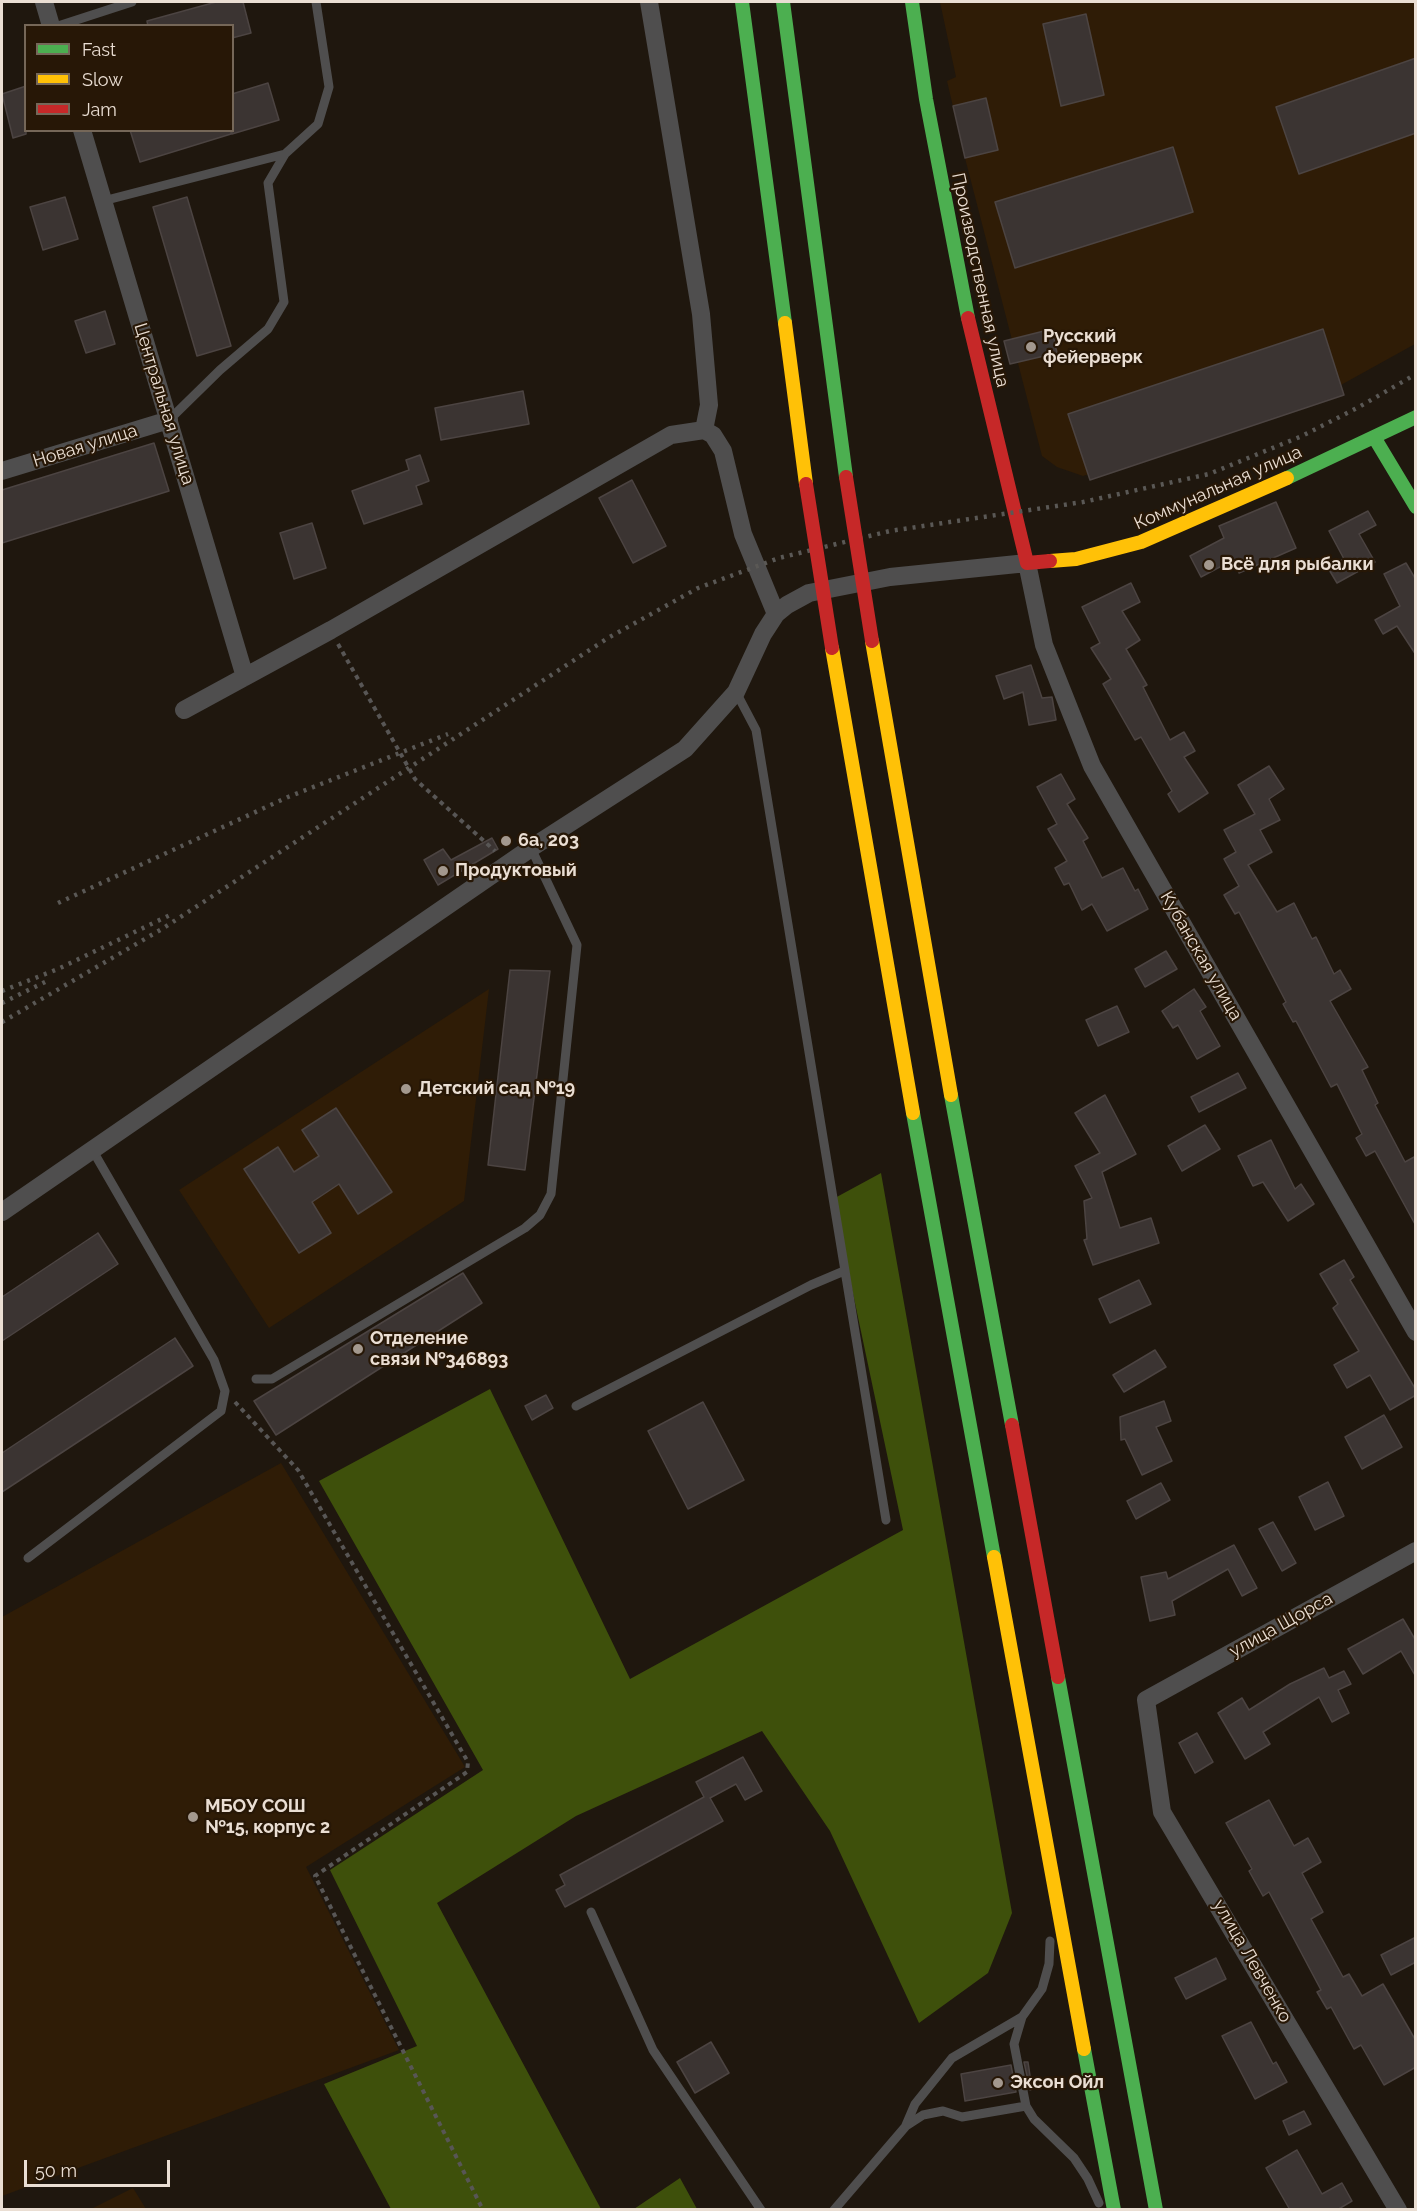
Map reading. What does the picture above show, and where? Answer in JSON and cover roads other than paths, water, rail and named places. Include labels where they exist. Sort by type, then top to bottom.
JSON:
[{"type":"main road","points":[[742,2],[806,484],[831,648],[879,929],[1114,2210]]},
{"type":"main road","points":[[783,2],[846,477],[919,921],[1156,2210]]},
{"type":"main road","name":"Производственная улица","points":[[912,2],[926,99],[958,280],[1027,563]]},
{"type":"main road","name":"Коммунальная улица","points":[[1027,563],[1076,559],[1141,542],[1416,417]]},
{"type":"main road","points":[[1374,437],[1416,507]]},
{"type":"street","points":[[44,2],[50,24]]},
{"type":"street","points":[[649,2],[700,314],[708,405],[704,430]]},
{"type":"street","name":"Центральная улица","points":[[83,132],[245,677]]},
{"type":"street","name":"Новая улица","points":[[2,471],[169,420]]},
{"type":"street","points":[[184,710],[331,630],[670,435],[704,430],[713,435],[723,451],[743,534],[776,614]]},
{"type":"street","points":[[2,1212],[531,848],[685,749],[736,692],[763,634],[776,614],[787,605],[809,593],[890,577],[1027,563]]},
{"type":"street","name":"Кубанская улица","points":[[1027,563],[1044,645],[1092,766],[1416,1332]]},
{"type":"street","name":"улица Щорса","points":[[1146,1700],[1416,1551]]},
{"type":"street","name":"улица Левченко","points":[[1146,1700],[1162,1812],[1398,2210]]},
{"type":"lane","points":[[64,24],[132,2]]},
{"type":"lane","points":[[169,420],[220,370],[268,329],[284,302],[268,183],[285,154],[318,124],[329,87],[316,2]]},
{"type":"lane","points":[[104,201],[285,154]]},
{"type":"lane","points":[[736,692],[756,730],[886,1520]]},
{"type":"lane","points":[[256,1379],[272,1378],[525,1228],[540,1215],[551,1194],[577,945],[531,848]]},
{"type":"lane","points":[[28,1558],[221,1412],[225,1391],[214,1360],[93,1151]]},
{"type":"lane","points":[[576,1406],[811,1285],[844,1271]]},
{"type":"lane","points":[[1035,1849],[1043,1824]]},
{"type":"lane","points":[[591,1912],[653,2050],[761,2210]]},
{"type":"lane","points":[[1050,1934],[1049,1964],[1042,1989],[1022,2017],[1014,2044],[1026,2106],[1034,2119],[1074,2158],[1088,2179],[1101,2210]]},
{"type":"lane","points":[[906,2126],[915,2104],[952,2058],[1022,2017]]},
{"type":"lane","points":[[834,2210],[906,2126],[923,2115],[943,2111],[962,2117],[1026,2106]]},
{"type":"railway","points":[[2,1022],[162,929],[608,638],[698,588],[779,558],[890,531],[1083,502],[1209,474],[1302,436],[1416,374]]},
{"type":"railway","points":[[58,903],[288,797],[448,734]]},
{"type":"railway","points":[[2,991],[58,969],[170,915]]},
{"type":"railway","points":[[2,1003],[47,981]]},
{"type":"place","name":"Русский фейерверк","points":[[1031,347]]},
{"type":"place","name":"Всё для рыбалки","points":[[1209,565]]},
{"type":"place","name":"6a, 203","points":[[506,841]]},
{"type":"place","name":"Продуктовый","points":[[443,871]]},
{"type":"place","name":"Детский сад №19","points":[[406,1089]]},
{"type":"place","name":"Отделение связи №346893","points":[[358,1349]]},
{"type":"place","name":"МБОУ СОШ №15, корпус 2","points":[[193,1817]]},
{"type":"place","name":"Эксон Ойл","points":[[998,2083]]}]
